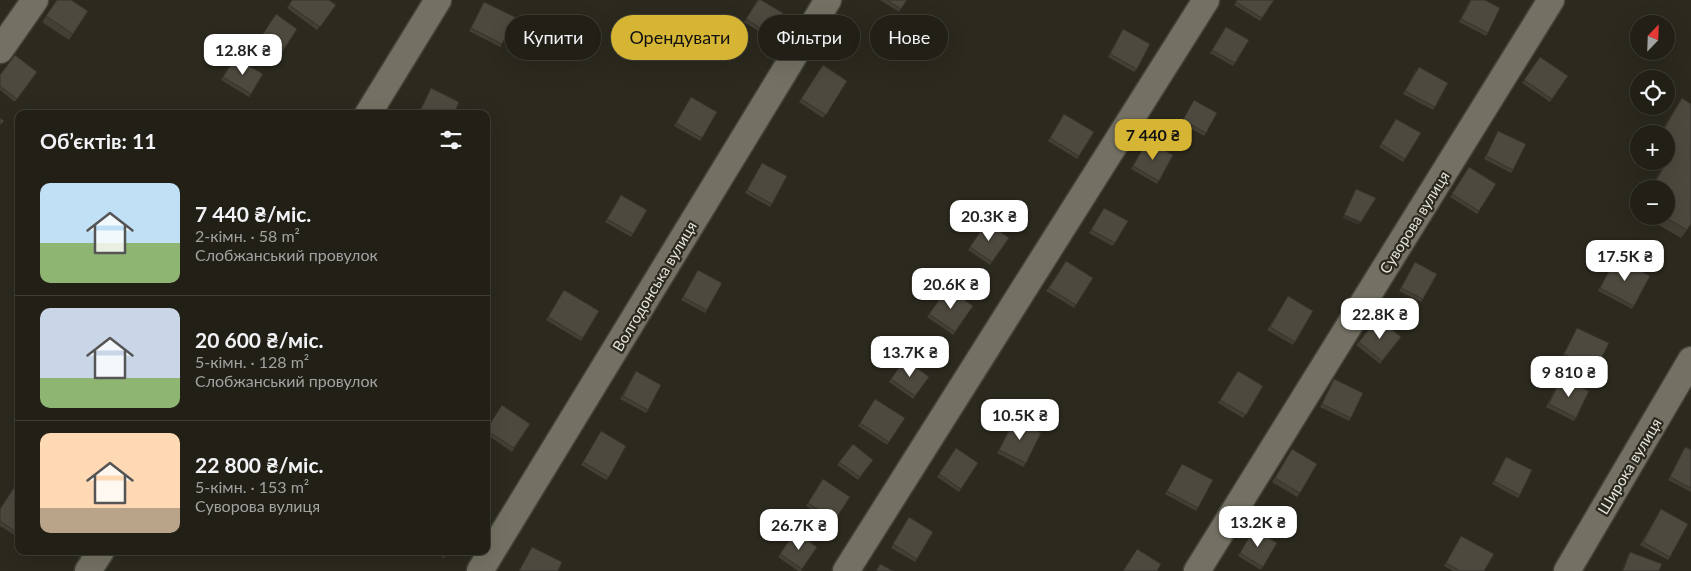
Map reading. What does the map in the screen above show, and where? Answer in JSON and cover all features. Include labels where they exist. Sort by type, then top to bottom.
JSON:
[{"type":"street","points":[[0,50],[35,0]]},
{"type":"street","points":[[370,110],[438,0]]},
{"type":"street","name":"Волгодонська вулиця","points":[[490,555],[828,0]]},
{"type":"street","points":[[846,571],[1206,0]]},
{"type":"street","name":"Суворова вулиця","points":[[1197,571],[1551,0]]},
{"type":"street","name":"Широка вулиця","points":[[1567,571],[1691,360]]},
{"type":"street","points":[[88,571],[98,555]]},
{"type":"street","name":"Волгодонська вулиця","points":[[480,571],[490,555]]},
{"type":"building","points":[[57,0],[71,0],[88,11],[73,34],[46,16]]},
{"type":"building","points":[[292,0],[329,0],[336,5],[320,27],[289,5]]},
{"type":"building","points":[[758,0],[783,13],[782,15],[758,15],[758,26],[748,20],[748,16]]},
{"type":"building","points":[[887,0],[907,0],[901,9]]},
{"type":"building","points":[[1237,0],[1274,0],[1262,18],[1236,2]]},
{"type":"building","points":[[1471,0],[1485,0],[1500,8],[1488,33],[1461,19]]},
{"type":"building","points":[[484,2],[511,15],[505,15],[505,38],[502,44],[471,28]]},
{"type":"building","points":[[276,14],[297,29],[281,54],[259,40]]},
{"type":"building","points":[[1226,27],[1249,40],[1235,63],[1212,50]]},
{"type":"building","points":[[1123,29],[1150,44],[1137,69],[1110,54]]},
{"type":"building","points":[[15,55],[37,72],[17,99],[0,86],[0,75]]},
{"type":"building","points":[[1540,57],[1568,76],[1552,99],[1524,80]]},
{"type":"building","points":[[235,58],[263,74],[251,94],[223,77]]},
{"type":"building","points":[[823,65],[847,81],[826,115],[801,99]]},
{"type":"building","points":[[1419,67],[1448,83],[1435,107],[1405,91]]},
{"type":"building","points":[[431,88],[459,102],[456,110],[420,110]]},
{"type":"building","points":[[691,97],[717,112],[702,138],[676,123]]},
{"type":"building","points":[[1682,98],[1691,104],[1691,224],[1687,230],[1675,223],[1675,180],[1656,180],[1662,170],[1675,170],[1675,125],[1666,125],[1672,115],[1675,115],[1675,110]]},
{"type":"building","points":[[1194,100],[1217,113],[1206,133],[1183,120]]},
{"type":"building","points":[[1064,114],[1094,132],[1079,156],[1050,138]]},
{"type":"building","points":[[1396,119],[1421,133],[1405,159],[1381,144]]},
{"type":"building","points":[[1498,131],[1526,144],[1513,170],[1486,156]]},
{"type":"building","points":[[1147,141],[1173,155],[1159,181],[1133,166]]},
{"type":"building","points":[[762,163],[787,176],[772,204],[747,190]]},
{"type":"building","points":[[1469,167],[1496,184],[1479,211],[1452,194]]},
{"type":"building","points":[[1356,189],[1376,198],[1361,222],[1344,215]]},
{"type":"building","points":[[621,195],[647,210],[633,234],[607,219]]},
{"type":"building","points":[[1104,208],[1128,221],[1115,243],[1091,230]]},
{"type":"building","points":[[987,222],[1009,238],[992,262],[970,247]]},
{"type":"building","points":[[1616,258],[1650,276],[1634,306],[1600,288]]},
{"type":"building","points":[[1066,261],[1093,278],[1076,305],[1049,288]]},
{"type":"building","points":[[1415,262],[1437,274],[1423,299],[1401,288]]},
{"type":"building","points":[[698,270],[722,283],[707,310],[683,297]]},
{"type":"building","points":[[948,288],[973,306],[955,332],[929,314]]},
{"type":"building","points":[[564,290],[599,311],[583,338],[548,317]]},
{"type":"building","points":[[1288,296],[1313,311],[1295,342],[1270,327]]},
{"type":"building","points":[[1378,318],[1401,337],[1382,361],[1359,342]]},
{"type":"building","points":[[1577,328],[1609,343],[1596,369],[1564,354]]},
{"type":"building","points":[[905,359],[929,377],[915,396],[891,379]]},
{"type":"building","points":[[636,371],[661,385],[648,410],[623,396]]},
{"type":"building","points":[[1238,371],[1263,386],[1246,415],[1220,400]]},
{"type":"building","points":[[1561,378],[1589,391],[1576,418],[1549,404]]},
{"type":"building","points":[[1334,379],[1363,393],[1351,418],[1322,404]]},
{"type":"building","points":[[875,399],[905,418],[889,442],[860,423]]},
{"type":"building","points":[[502,405],[530,424],[514,448],[490,433],[490,424]]},
{"type":"building","points":[[1015,419],[1041,433],[1026,463],[999,450]]},
{"type":"building","points":[[601,431],[626,446],[609,477],[583,462]]},
{"type":"building","points":[[853,444],[873,460],[860,477],[839,462]]},
{"type":"building","points":[[1685,447],[1691,450],[1691,488],[1670,477]]},
{"type":"building","points":[[956,448],[978,463],[961,489],[939,474]]},
{"type":"building","points":[[1292,449],[1317,464],[1300,493],[1275,478]]},
{"type":"building","points":[[1506,457],[1532,470],[1520,495],[1494,481]]},
{"type":"building","points":[[1182,464],[1213,480],[1198,508],[1167,491]]},
{"type":"building","points":[[823,479],[850,497],[835,520],[808,503]]},
{"type":"building","points":[[15,486],[15,531],[0,521],[0,509]]},
{"type":"building","points":[[1661,509],[1688,524],[1670,557],[1643,542]]},
{"type":"building","points":[[909,517],[933,532],[917,559],[893,544]]},
{"type":"building","points":[[1254,529],[1277,543],[1263,567],[1240,553]]},
{"type":"building","points":[[795,532],[817,547],[802,569],[780,554]]},
{"type":"building","points":[[1461,536],[1494,554],[1484,571],[1460,571],[1446,563]]},
{"type":"building","points":[[532,547],[562,562],[558,571],[519,571]]},
{"type":"building","points":[[1137,549],[1161,564],[1157,571],[1123,571]]},
{"type":"building","points":[[1630,552],[1662,564],[1659,571],[1623,571]]},
{"type":"building","points":[[880,564],[893,571],[876,571]]}]
